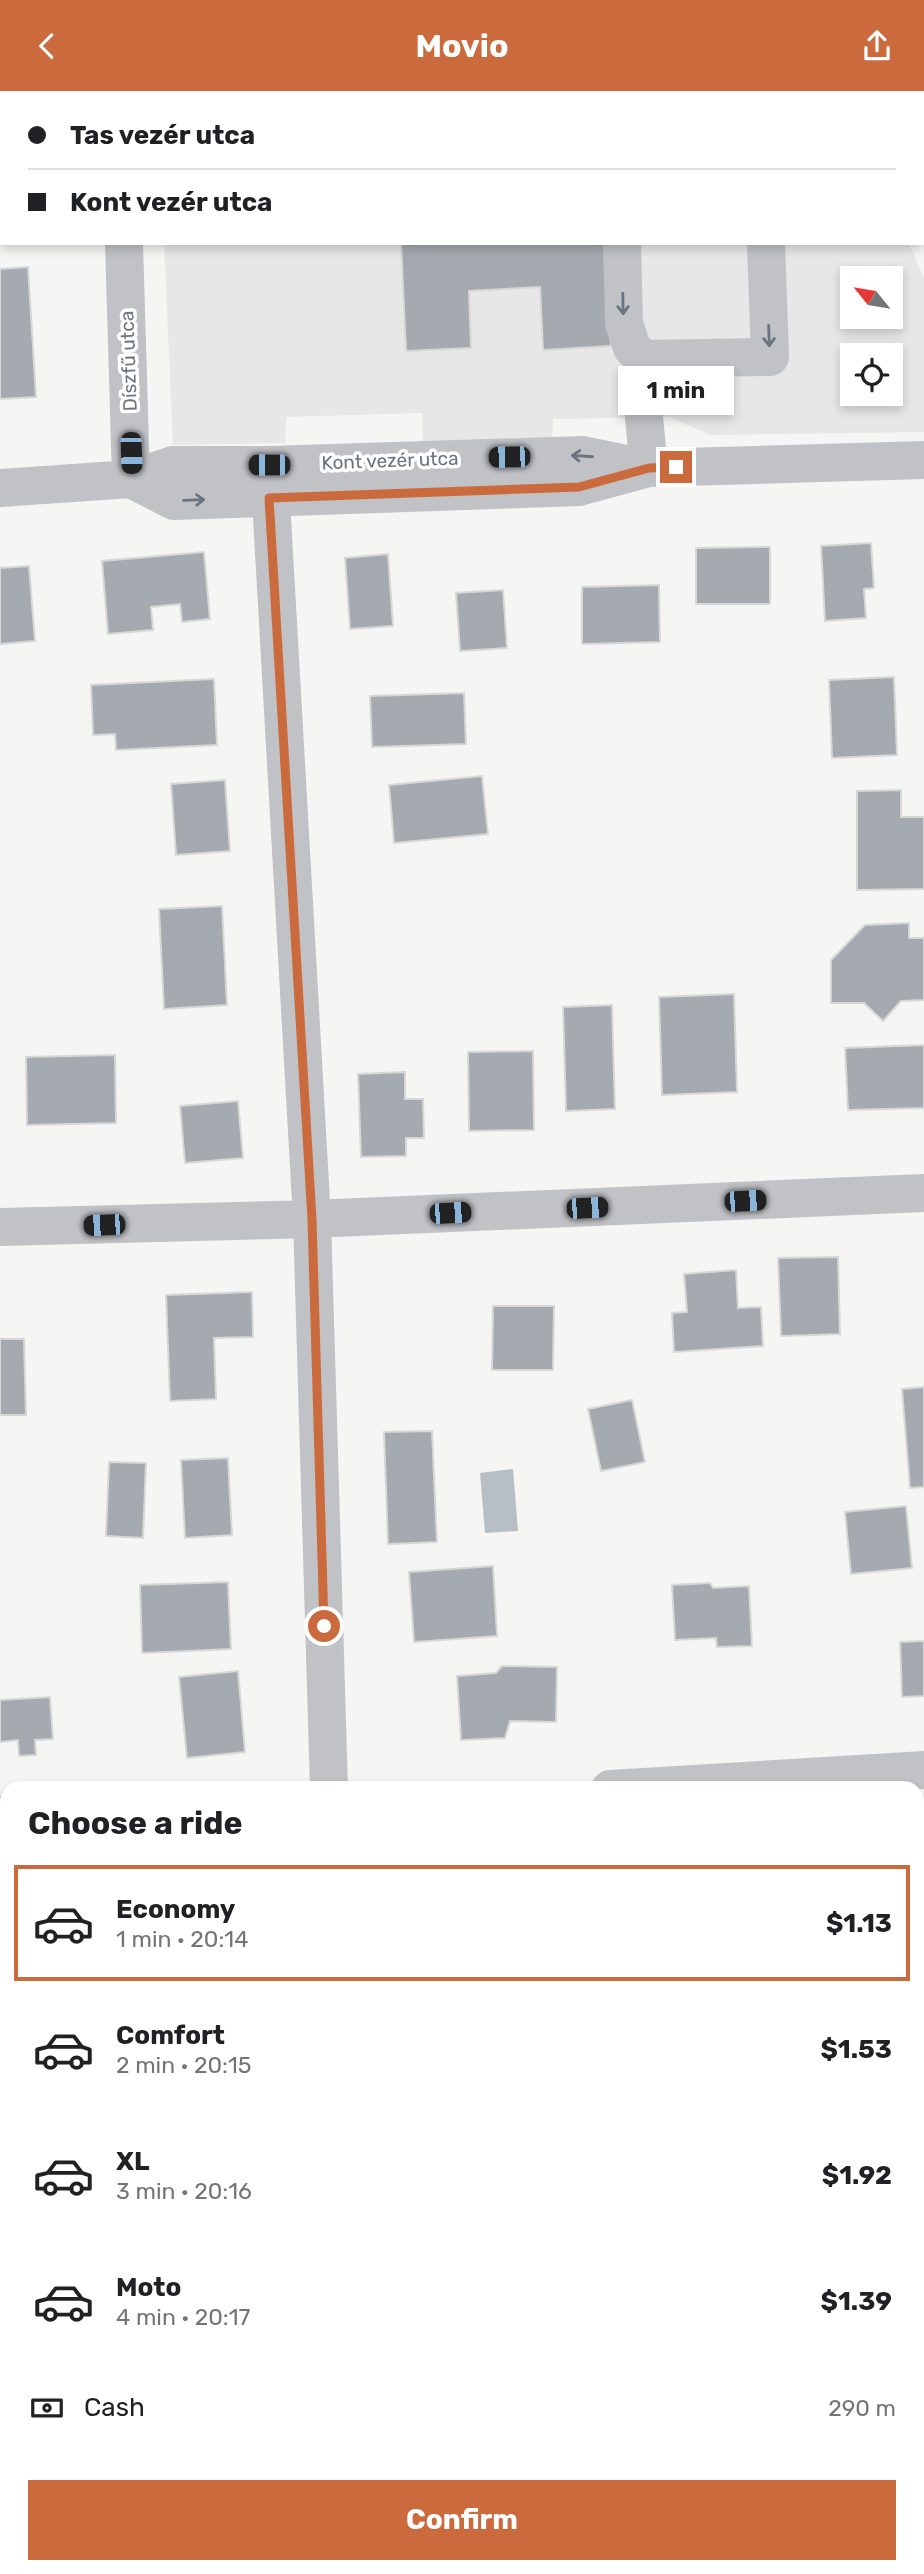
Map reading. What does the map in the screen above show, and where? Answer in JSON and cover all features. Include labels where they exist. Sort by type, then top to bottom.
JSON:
[{"type":"street","name":"Díszfű utca","points":[[124,245],[131,479]]},
{"type":"street","points":[[622,245],[624,323],[632,348],[644,359],[770,357],[766,245]]},
{"type":"street","points":[[644,359],[649,468]]},
{"type":"street","name":"Kont vezér utca","points":[[0,488],[131,479],[173,465],[269,481],[462,475],[579,487],[649,468],[924,460]]},
{"type":"street","points":[[269,481],[312,1219],[329,1781]]},
{"type":"street","points":[[0,1227],[312,1219],[924,1193]]},
{"type":"street","points":[[742,1781],[924,1770]]},
{"type":"shaded area","points":[[164,245],[910,245],[924,279],[924,432],[710,435],[669,417],[553,419],[552,439],[423,441],[422,413],[286,417],[285,443],[173,445]]},
{"type":"shaded area","points":[[513,1469],[518,1531],[485,1533],[480,1473]]},
{"type":"building","points":[[401,245],[607,245],[611,346],[543,350],[540,287],[469,291],[471,348],[406,351]]},
{"type":"building","points":[[28,267],[36,397],[0,399],[0,269]]},
{"type":"building","points":[[871,543],[874,588],[864,589],[866,618],[825,621],[821,546]]},
{"type":"building","points":[[770,547],[770,604],[696,604],[696,548]]},
{"type":"building","points":[[204,552],[210,619],[182,622],[180,604],[151,607],[153,630],[108,634],[102,561]]},
{"type":"building","points":[[388,554],[393,626],[350,629],[345,558]]},
{"type":"building","points":[[29,566],[35,641],[0,644],[0,568]]},
{"type":"building","points":[[659,585],[660,642],[582,644],[582,587]]},
{"type":"building","points":[[503,590],[507,648],[460,651],[456,593]]},
{"type":"building","points":[[894,677],[897,755],[832,758],[829,680]]},
{"type":"building","points":[[214,679],[217,745],[116,750],[115,734],[93,735],[91,685]]},
{"type":"building","points":[[464,693],[466,744],[372,747],[370,696]]},
{"type":"building","points":[[482,776],[488,834],[394,843],[389,785]]},
{"type":"building","points":[[225,780],[230,851],[176,855],[171,784]]},
{"type":"building","points":[[901,790],[901,817],[924,817],[924,889],[857,890],[857,791]]},
{"type":"building","points":[[222,906],[227,1005],[164,1009],[159,909]]},
{"type":"building","points":[[909,923],[909,938],[924,938],[924,1000],[901,1001],[883,1021],[864,1003],[831,1003],[831,960],[865,925]]},
{"type":"building","points":[[734,994],[737,1092],[662,1095],[659,997]]},
{"type":"building","points":[[612,1005],[615,1109],[566,1111],[563,1007]]},
{"type":"building","points":[[924,1045],[924,1108],[848,1110],[845,1048]]},
{"type":"building","points":[[533,1051],[534,1130],[469,1131],[468,1052]]},
{"type":"building","points":[[115,1055],[116,1123],[27,1125],[26,1057]]},
{"type":"building","points":[[405,1072],[405,1099],[423,1099],[424,1138],[406,1138],[406,1156],[361,1157],[358,1074]]},
{"type":"building","points":[[238,1101],[243,1158],[185,1163],[180,1106]]},
{"type":"building","points":[[838,1257],[840,1334],[781,1336],[778,1258]]},
{"type":"building","points":[[736,1270],[738,1308],[761,1307],[763,1346],[674,1352],[672,1313],[687,1312],[684,1274]]},
{"type":"building","points":[[252,1292],[253,1337],[214,1338],[216,1399],[170,1401],[166,1295]]},
{"type":"building","points":[[493,1306],[554,1306],[553,1370],[492,1370]]},
{"type":"building","points":[[0,1339],[24,1339],[26,1415],[0,1415]]},
{"type":"building","points":[[924,1387],[924,1487],[910,1488],[902,1389]]},
{"type":"building","points":[[632,1400],[645,1462],[601,1471],[588,1409]]},
{"type":"building","points":[[432,1431],[437,1542],[388,1544],[384,1432]]},
{"type":"building","points":[[228,1458],[232,1535],[185,1538],[181,1460]]},
{"type":"building","points":[[109,1462],[146,1463],[143,1538],[106,1536]]},
{"type":"building","points":[[906,1506],[912,1568],[851,1574],[845,1512]]},
{"type":"building","points":[[493,1566],[497,1636],[414,1642],[409,1572]]},
{"type":"building","points":[[228,1582],[231,1649],[142,1653],[140,1585]]},
{"type":"building","points":[[710,1583],[713,1588],[749,1586],[752,1646],[717,1647],[716,1638],[675,1640],[672,1585]]},
{"type":"building","points":[[924,1641],[924,1696],[902,1697],[900,1642]]},
{"type":"building","points":[[502,1666],[557,1667],[556,1722],[510,1721],[505,1738],[461,1740],[457,1676],[496,1673]]},
{"type":"building","points":[[238,1671],[245,1752],[187,1758],[179,1677]]},
{"type":"building","points":[[50,1697],[53,1739],[35,1740],[36,1755],[19,1756],[18,1740],[0,1742],[0,1700]]},
{"type":"route","points":[[324,1626],[312,1219],[269,498],[579,487],[649,468],[676,467]]}]
